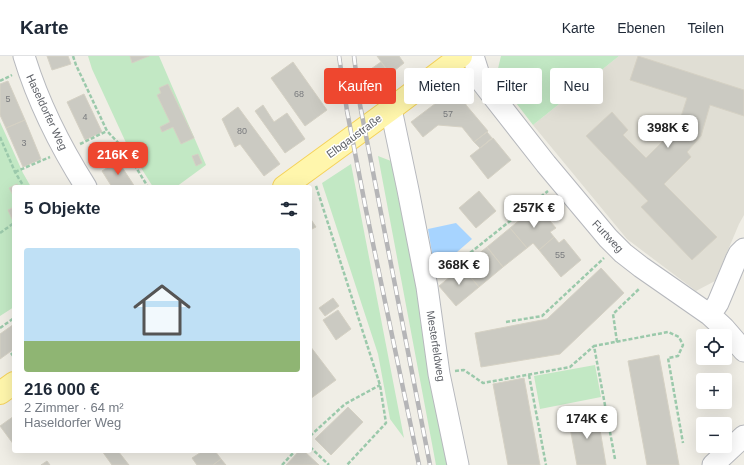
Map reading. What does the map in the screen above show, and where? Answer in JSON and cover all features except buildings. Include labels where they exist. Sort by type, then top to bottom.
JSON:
[{"type":"main road","name":"Elbgaustraße","points":[[287,185],[461,56]]},
{"type":"main road","points":[[0,393],[12,384]]},
{"type":"street","name":"Haseldorfer Weg","points":[[24,56],[39,98],[65,151],[85,185]]},
{"type":"street","name":"Furtweg","points":[[473,56],[481,81],[546,164],[613,243],[623,253],[710,316],[724,328],[744,351]]},
{"type":"street","name":"Mesterfeldweg","points":[[391,109],[427,287],[440,374],[458,465]]},
{"type":"street","points":[[710,316],[718,303],[739,254],[744,249]]},
{"type":"street","points":[[713,465],[744,436]]},
{"type":"path","points":[[73,56],[107,131],[126,151],[147,185]]},
{"type":"path","points":[[0,81],[13,75]]},
{"type":"path","points":[[79,145],[107,131]]},
{"type":"path","points":[[0,137],[15,172],[23,185]]},
{"type":"path","points":[[15,172],[56,155]]},
{"type":"path","points":[[315,182],[380,385],[386,423],[347,465]]},
{"type":"path","points":[[427,287],[550,190]]},
{"type":"path","points":[[0,233],[12,224]]},
{"type":"path","points":[[506,322],[542,316],[605,257]]},
{"type":"path","points":[[617,342],[613,314],[644,285]]},
{"type":"path","points":[[0,328],[12,319]]},
{"type":"path","points":[[440,374],[464,370],[483,383],[529,375],[570,367],[594,346],[668,332],[679,337],[683,344],[678,356],[668,358],[683,443]]},
{"type":"path","points":[[594,346],[615,459]]},
{"type":"path","points":[[529,375],[546,465]]},
{"type":"path","points":[[312,434],[345,404],[380,385]]},
{"type":"path","points":[[312,449],[329,465]]},
{"type":"path","points":[[282,465],[293,453]]},
{"type":"shaded area","points":[[619,56],[744,56],[744,215],[715,281],[696,291],[627,239],[533,125],[559,104],[603,104],[603,69]]},
{"type":"green space","points":[[88,56],[159,56],[206,165],[179,185],[152,185],[128,147],[92,69]]},
{"type":"green space","points":[[501,56],[619,56],[603,69],[550,68],[550,104],[559,104],[533,125],[517,104],[542,104],[542,68],[498,68]]},
{"type":"green space","points":[[0,122],[30,185],[12,185],[12,308],[0,316]]},
{"type":"green space","points":[[378,156],[391,161],[452,465],[436,465]]},
{"type":"green space","points":[[351,164],[404,438],[390,419],[378,354],[322,183]]},
{"type":"green space","points":[[595,365],[601,397],[540,409],[534,376]]},
{"type":"water","points":[[456,223],[472,239],[435,271],[428,229]]},
{"type":"railway","points":[[339,56],[347,111],[366,210],[419,465]]},
{"type":"railway","points":[[354,56],[360,105],[430,465]]}]
